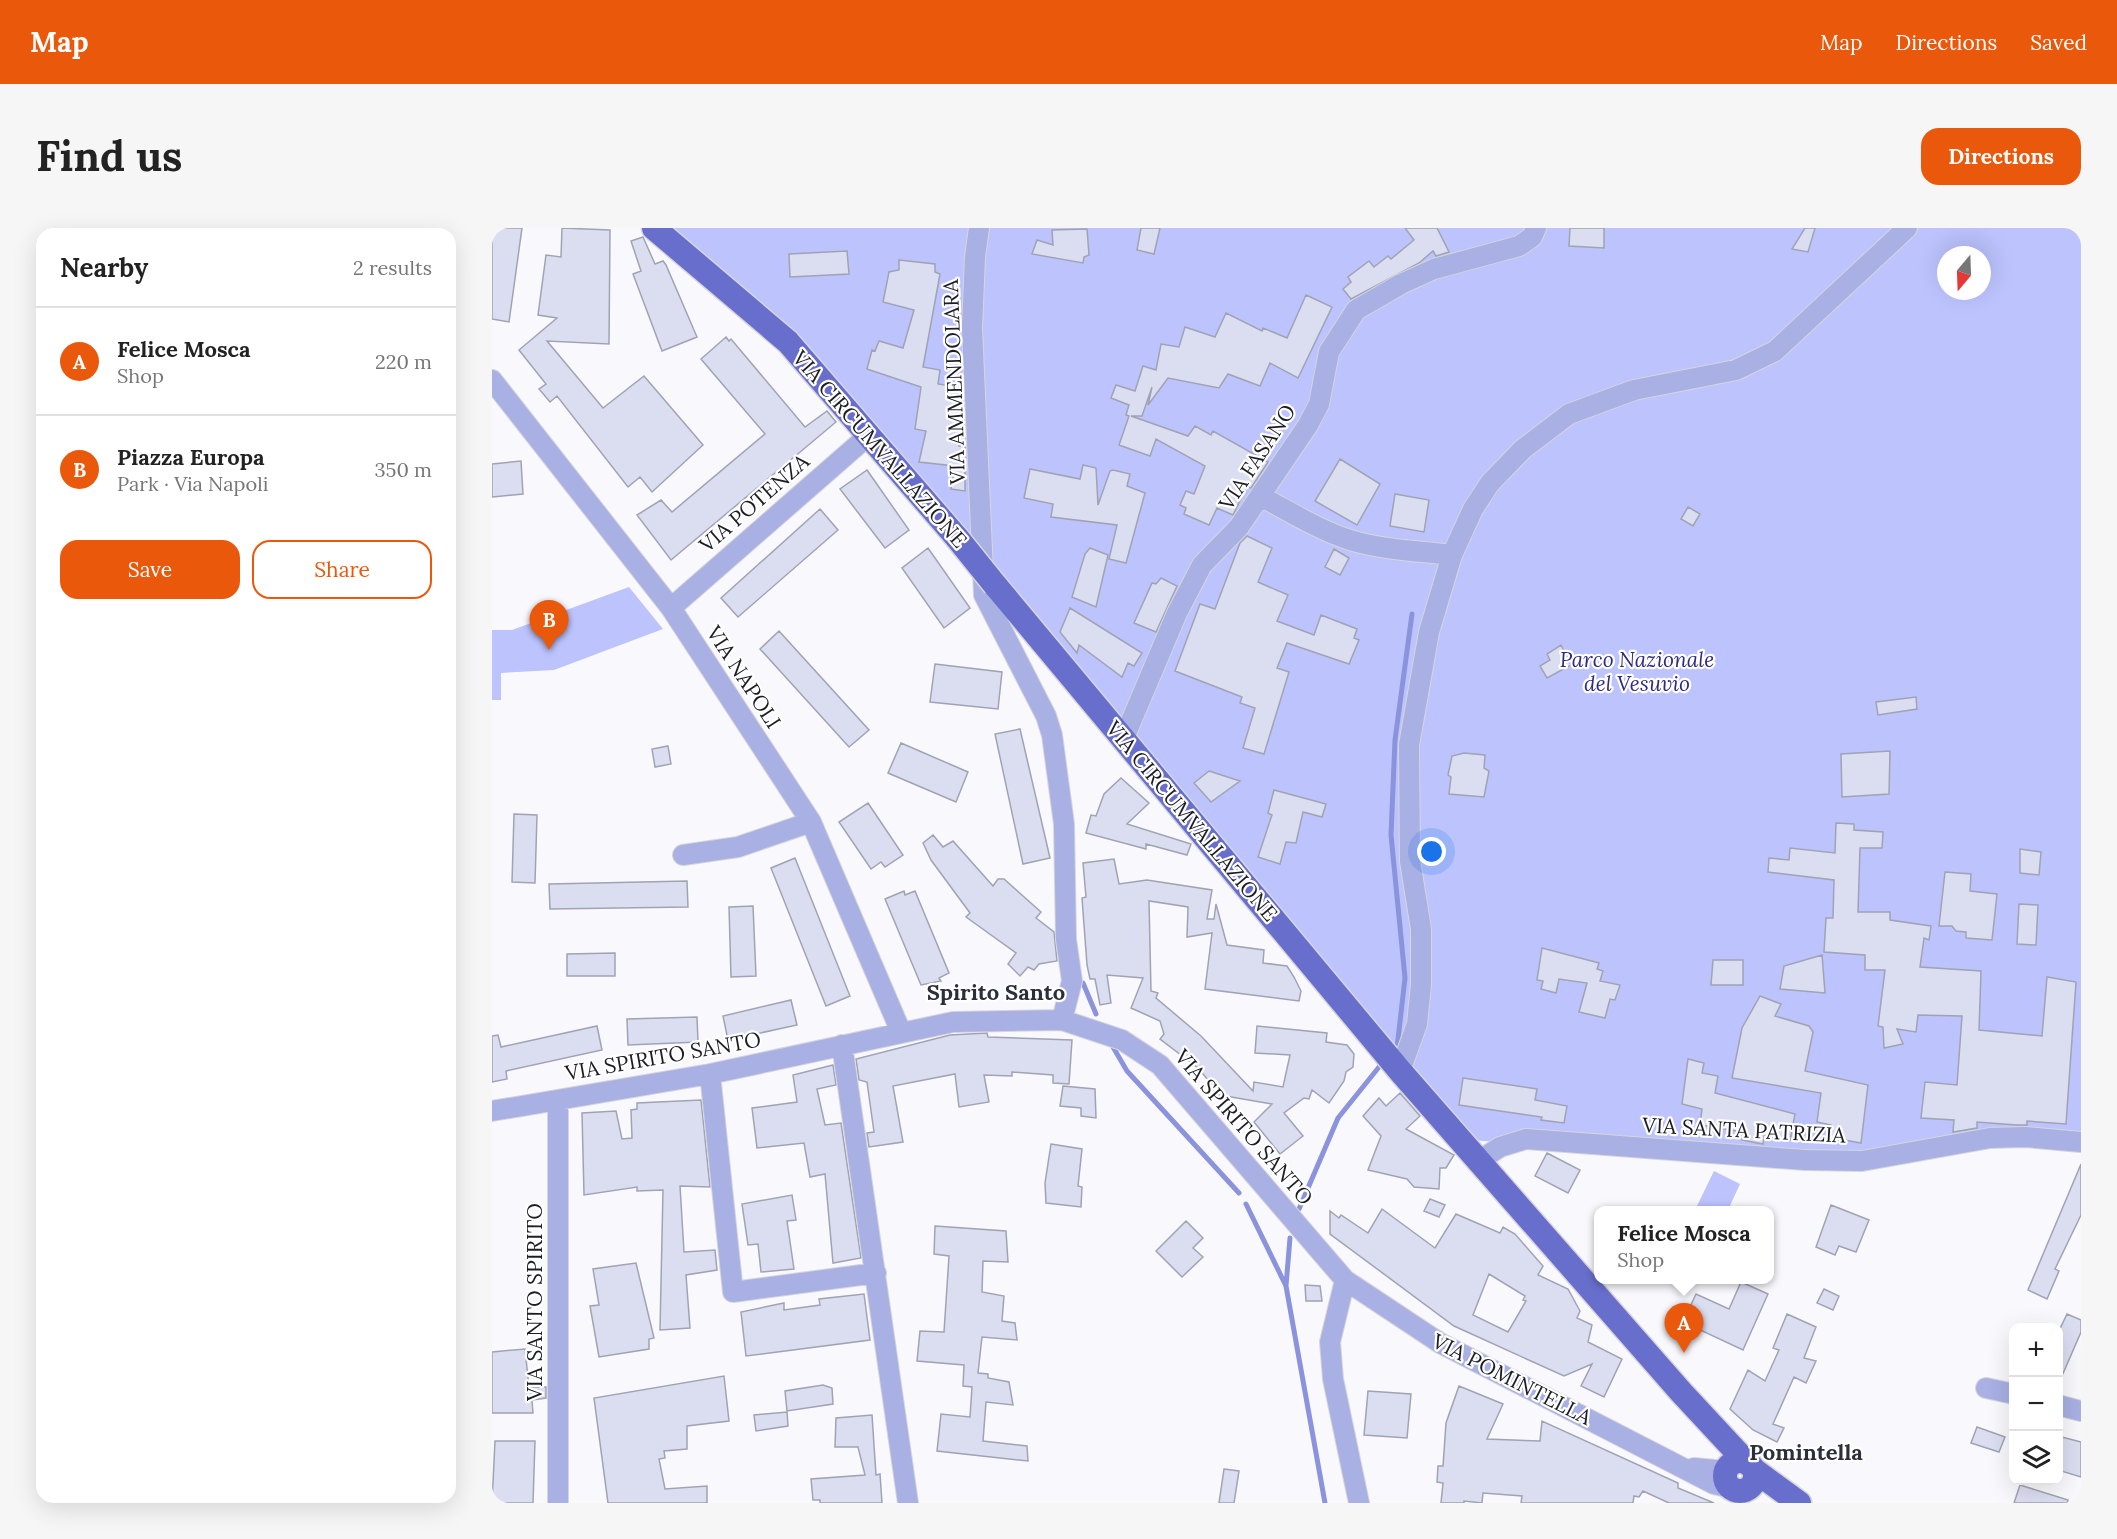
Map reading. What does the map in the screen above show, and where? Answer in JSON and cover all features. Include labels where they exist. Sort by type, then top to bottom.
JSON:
[{"type":"main road","name":"VIA CIRCUMVALLAZIONE","points":[[654,228],[788,342],[869,435],[1400,1071],[1715,1431],[1740,1479]]},
{"type":"main road","points":[[1740,1479],[1799,1503]]},
{"type":"street","name":"VIA AMMENDOLARA","points":[[979,228],[972,328],[984,595],[1046,716],[1052,735],[1064,824],[1066,939],[1072,981],[1062,1020]]},
{"type":"street","name":"VIA FASANO","points":[[1124,738],[1177,613],[1202,565],[1239,527],[1262,496],[1319,404],[1329,352],[1356,310],[1401,284],[1434,269],[1519,246],[1532,237],[1536,228]]},
{"type":"street","points":[[1400,1071],[1417,1024],[1421,985],[1420,929],[1410,861],[1409,745],[1429,632],[1452,555],[1473,508],[1490,483],[1523,449],[1569,414],[1634,390],[1736,370],[1775,351],[1907,228]]},
{"type":"street","name":"VIA NAPOLI","points":[[492,380],[671,608],[811,822],[902,1032]]},
{"type":"street","name":"VIA POTENZA","points":[[671,608],[869,435]]},
{"type":"street","points":[[1262,496],[1322,529],[1349,540],[1452,555]]},
{"type":"street","points":[[683,855],[738,847],[811,822]]},
{"type":"street","name":"VIA SPIRITO SANTO","points":[[492,1111],[710,1074],[953,1022],[1062,1020],[1122,1040],[1160,1065],[1345,1280]]},
{"type":"street","points":[[842,1046],[908,1503]]},
{"type":"street","points":[[710,1074],[733,1292],[876,1273]]},
{"type":"street","name":"VIA SANTO SPIRITO","points":[[558,1100],[558,1503]]},
{"type":"street","name":"VIA SANTA PATRIZIA","points":[[1479,1161],[1500,1147],[1526,1139],[1765,1159],[1862,1161],[1990,1138],[2025,1137],[2081,1142]]},
{"type":"street","points":[[1345,1280],[1330,1342],[1333,1379],[1359,1503]]},
{"type":"street","name":"VIA POMINTELLA","points":[[1345,1280],[1440,1343],[1686,1467],[1740,1479]]},
{"type":"street","points":[[1986,1388],[2009,1394]]},
{"type":"street","points":[[2063,1406],[2081,1411]]},
{"type":"green space","name":"Parco Nazionale del Vesuvio","points":[[646,228],[2081,228],[2081,1146],[2064,1143],[1939,1149],[1844,1169],[1445,1138],[770,331]]},
{"type":"green space","points":[[629,587],[663,629],[554,670],[501,673],[501,700],[492,700],[492,630],[512,630]]},
{"type":"green space","points":[[1714,1171],[1740,1184],[1730,1206],[1697,1206]]},
{"type":"building","points":[[492,228],[522,228],[509,322],[492,319]]},
{"type":"building","points":[[562,228],[610,230],[609,344],[547,341],[603,408],[644,376],[703,445],[652,492],[640,477],[628,487],[557,396],[550,402],[539,389],[546,384],[519,350],[557,318],[538,315],[546,255],[561,257]]},
{"type":"building","points":[[1141,228],[1160,228],[1154,254],[1137,250]]},
{"type":"building","points":[[1405,228],[1437,228],[1449,252],[1436,256],[1433,251],[1419,263],[1351,299],[1343,289],[1351,282],[1348,277],[1369,261],[1374,267],[1388,256],[1391,259],[1414,240]]},
{"type":"building","points":[[1570,228],[1604,228],[1604,248],[1569,246]]},
{"type":"building","points":[[1805,228],[1815,228],[1808,252],[1792,249]]},
{"type":"building","points":[[1087,229],[1089,255],[1084,257],[1083,263],[1032,254],[1037,240],[1053,245],[1052,230]]},
{"type":"building","points":[[643,237],[655,264],[663,261],[666,265],[697,337],[662,351],[633,274],[641,271],[631,241]]},
{"type":"building","points":[[847,251],[849,274],[790,277],[789,254]]},
{"type":"building","points":[[899,260],[935,264],[935,272],[940,274],[923,367],[940,370],[938,384],[963,388],[959,446],[965,446],[965,491],[951,489],[955,466],[919,462],[926,431],[915,429],[921,387],[867,369],[872,350],[875,351],[879,341],[903,348],[914,310],[883,302],[889,272],[899,270]]},
{"type":"building","points":[[1306,295],[1332,307],[1298,378],[1270,363],[1260,386],[1228,374],[1219,388],[1168,378],[1148,405],[1152,387],[1142,416],[1131,416],[1188,436],[1195,426],[1211,435],[1213,431],[1268,462],[1251,488],[1247,486],[1233,515],[1217,508],[1209,525],[1184,514],[1186,508],[1180,505],[1186,491],[1194,494],[1205,466],[1156,439],[1150,456],[1119,445],[1129,416],[1126,415],[1129,405],[1111,398],[1116,385],[1135,391],[1143,366],[1156,370],[1161,344],[1179,347],[1185,327],[1215,337],[1226,313],[1262,331],[1263,328],[1287,338]]},
{"type":"building","points":[[726,337],[729,341],[731,339],[805,427],[827,411],[836,422],[671,560],[637,515],[661,500],[672,512],[765,434],[701,359]]},
{"type":"building","points":[[1340,459],[1380,484],[1357,525],[1315,501]]},
{"type":"building","points":[[521,461],[523,494],[492,497],[492,464]]},
{"type":"building","points":[[1083,465],[1096,468],[1098,505],[1110,471],[1113,470],[1130,474],[1127,486],[1145,493],[1126,563],[1109,559],[1117,525],[1051,517],[1053,504],[1024,498],[1030,469],[1080,479]]},
{"type":"building","points":[[867,470],[909,530],[885,548],[840,489]]},
{"type":"building","points":[[1395,494],[1429,500],[1424,532],[1390,526]]},
{"type":"building","points":[[1688,507],[1700,514],[1693,526],[1681,519]]},
{"type":"building","points":[[820,509],[838,530],[738,617],[721,598]]},
{"type":"building","points":[[1247,536],[1272,548],[1258,582],[1288,595],[1277,621],[1314,635],[1321,615],[1357,629],[1354,638],[1359,640],[1349,664],[1287,643],[1277,668],[1289,672],[1264,754],[1243,748],[1255,708],[1240,703],[1242,697],[1175,671],[1200,604],[1215,609],[1240,543]]},
{"type":"building","points":[[928,548],[970,608],[944,628],[902,568]]},
{"type":"building","points":[[1090,548],[1108,555],[1096,607],[1072,597],[1085,554]]},
{"type":"building","points":[[1334,549],[1349,558],[1340,575],[1325,567]]},
{"type":"building","points":[[1161,578],[1177,586],[1156,632],[1134,623],[1152,583],[1156,584]]},
{"type":"building","points":[[1070,608],[1142,653],[1134,666],[1128,663],[1122,677],[1079,645],[1077,653],[1060,632]]},
{"type":"building","points":[[779,631],[869,730],[849,747],[760,649]]},
{"type":"building","points":[[1561,645],[1571,665],[1547,678],[1540,666],[1550,660],[1547,654]]},
{"type":"building","points":[[935,664],[1002,672],[998,709],[930,702]]},
{"type":"building","points":[[1916,697],[1917,709],[1878,715],[1876,702]]},
{"type":"building","points":[[1020,729],[1050,858],[1023,864],[995,734]]},
{"type":"building","points":[[901,743],[968,772],[956,802],[888,773]]},
{"type":"building","points":[[668,746],[671,764],[655,767],[652,749]]},
{"type":"building","points":[[1890,751],[1889,794],[1842,797],[1841,754]]},
{"type":"building","points":[[1464,753],[1485,755],[1484,768],[1489,771],[1484,797],[1449,794],[1451,777],[1448,775],[1452,756]]},
{"type":"building","points":[[1209,771],[1240,781],[1211,802],[1194,783]]},
{"type":"building","points":[[1121,778],[1149,803],[1127,824],[1191,844],[1187,855],[1146,844],[1146,849],[1086,833],[1091,815],[1096,816],[1104,794]]},
{"type":"building","points":[[1274,790],[1326,804],[1322,817],[1303,812],[1296,843],[1286,842],[1280,864],[1258,857],[1272,815],[1268,813]]},
{"type":"building","points":[[868,803],[903,855],[885,867],[881,862],[871,869],[839,822]]},
{"type":"building","points":[[514,814],[537,815],[535,883],[512,882]]},
{"type":"building","points":[[1836,823],[1854,824],[1854,830],[1883,832],[1882,848],[1860,848],[1858,912],[1890,912],[1890,920],[1931,926],[1929,940],[1924,938],[1920,967],[1981,971],[1979,1030],[2042,1036],[2047,977],[2076,982],[2066,1124],[2027,1121],[2027,1125],[1977,1122],[1977,1128],[1953,1132],[1954,1120],[1921,1118],[1925,1082],[1957,1085],[1962,1016],[1918,1015],[1916,1032],[1897,1029],[1903,1044],[1884,1048],[1883,1027],[1878,1026],[1885,970],[1865,970],[1865,955],[1824,952],[1826,918],[1833,918],[1834,880],[1768,872],[1769,858],[1789,860],[1790,848],[1835,853]]},
{"type":"building","points":[[933,835],[943,847],[953,841],[993,886],[998,879],[1004,879],[1041,912],[1036,918],[1054,932],[1057,961],[1039,964],[1034,970],[1028,967],[1020,976],[1008,964],[1016,953],[966,917],[970,913],[931,860],[923,843]]},
{"type":"building","points":[[2020,849],[2041,852],[2039,875],[2020,873]]},
{"type":"building","points":[[795,858],[850,996],[826,1006],[771,868]]},
{"type":"building","points":[[1114,859],[1119,884],[1147,880],[1212,890],[1207,919],[1214,919],[1216,904],[1227,945],[1264,950],[1263,963],[1287,966],[1294,977],[1301,991],[1299,1001],[1205,989],[1212,933],[1187,937],[1188,907],[1149,901],[1151,991],[1158,993],[1156,998],[1201,1036],[1253,1091],[1254,1082],[1283,1087],[1290,1055],[1255,1053],[1257,1026],[1327,1033],[1326,1042],[1347,1045],[1354,1054],[1353,1067],[1346,1072],[1344,1081],[1329,1103],[1312,1090],[1309,1099],[1304,1098],[1284,1113],[1303,1136],[1280,1154],[1254,1122],[1272,1104],[1214,1094],[1214,1087],[1198,1068],[1160,1039],[1164,1034],[1160,1021],[1131,1008],[1143,978],[1107,975],[1111,1003],[1100,1005],[1095,979],[1090,979],[1087,965],[1082,898],[1086,897],[1083,863]]},
{"type":"building","points":[[1945,872],[1971,874],[1970,891],[1997,894],[1992,940],[1966,938],[1966,932],[1956,931],[1952,926],[1939,926]]},
{"type":"building","points":[[687,881],[688,907],[550,909],[549,884]]},
{"type":"building","points":[[904,891],[905,895],[915,891],[949,973],[939,978],[941,981],[921,985],[885,899]]},
{"type":"building","points":[[2019,904],[2038,905],[2036,945],[2017,944]]},
{"type":"building","points":[[753,906],[756,976],[731,977],[729,907]]},
{"type":"building","points":[[1542,948],[1599,963],[1597,969],[1603,971],[1600,981],[1620,985],[1615,1000],[1610,999],[1605,1018],[1579,1012],[1587,983],[1559,979],[1556,993],[1541,989],[1543,981],[1537,980]]},
{"type":"building","points":[[615,953],[615,976],[567,976],[567,954]]},
{"type":"building","points":[[1822,955],[1825,993],[1780,989],[1784,966]]},
{"type":"building","points":[[1713,960],[1743,960],[1743,985],[1711,985]]},
{"type":"building","points":[[1760,996],[1781,1004],[1775,1016],[1809,1026],[1813,1032],[1805,1071],[1868,1085],[1861,1143],[1828,1137],[1831,1125],[1817,1122],[1821,1093],[1732,1078],[1742,1028]]},
{"type":"building","points":[[791,1000],[797,1025],[728,1040],[723,1016]]},
{"type":"building","points":[[697,1017],[698,1042],[628,1045],[627,1019]]},
{"type":"building","points":[[597,1026],[602,1050],[506,1071],[507,1079],[492,1082],[492,1036],[498,1035],[501,1047]]},
{"type":"building","points":[[987,1033],[988,1037],[1072,1040],[1069,1084],[1053,1083],[1053,1075],[1012,1072],[1012,1076],[984,1075],[989,1102],[959,1107],[955,1074],[893,1086],[903,1142],[869,1147],[867,1133],[874,1132],[867,1082],[859,1080],[856,1059],[950,1035]]},
{"type":"building","points":[[1688,1059],[1704,1063],[1702,1073],[1718,1076],[1715,1093],[1795,1114],[1790,1140],[1764,1136],[1763,1144],[1742,1140],[1744,1132],[1700,1125],[1702,1109],[1682,1104]]},
{"type":"building","points":[[833,1065],[836,1085],[817,1089],[825,1125],[841,1123],[861,1258],[833,1263],[825,1174],[810,1177],[804,1143],[757,1148],[752,1108],[797,1102],[793,1075]]},
{"type":"building","points":[[1463,1078],[1537,1089],[1535,1100],[1567,1106],[1564,1123],[1541,1120],[1542,1117],[1459,1105]]},
{"type":"building","points":[[1063,1086],[1095,1089],[1096,1118],[1081,1116],[1081,1108],[1060,1106]]},
{"type":"building","points":[[1400,1093],[1420,1116],[1406,1129],[1454,1155],[1446,1168],[1440,1168],[1439,1189],[1414,1187],[1407,1179],[1368,1170],[1381,1136],[1363,1116],[1379,1098],[1386,1106]]},
{"type":"building","points":[[701,1100],[710,1187],[680,1186],[684,1252],[715,1250],[717,1270],[686,1275],[690,1328],[660,1330],[663,1190],[637,1191],[637,1187],[584,1195],[582,1113],[616,1111],[622,1139],[632,1138],[631,1110],[637,1109],[637,1103]]},
{"type":"building","points":[[1051,1144],[1082,1149],[1078,1186],[1082,1187],[1081,1207],[1046,1203],[1045,1183]]},
{"type":"building","points":[[1547,1153],[1580,1170],[1568,1193],[1535,1176]]},
{"type":"building","points":[[2081,1164],[2081,1215],[2055,1269],[2059,1271],[2047,1299],[2028,1290]]},
{"type":"building","points":[[792,1195],[796,1220],[787,1221],[794,1269],[761,1272],[758,1244],[748,1245],[742,1204]]},
{"type":"building","points":[[1430,1199],[1445,1205],[1439,1217],[1424,1211]]},
{"type":"building","points":[[1831,1205],[1869,1220],[1856,1252],[1839,1246],[1835,1255],[1816,1247]]},
{"type":"building","points":[[1382,1209],[1435,1248],[1456,1214],[1500,1233],[1503,1227],[1515,1234],[1543,1266],[1538,1275],[1568,1289],[1580,1311],[1577,1318],[1592,1325],[1588,1342],[1622,1359],[1604,1397],[1581,1386],[1592,1364],[1564,1376],[1454,1326],[1330,1234],[1330,1211],[1339,1218],[1341,1215],[1368,1233]],"holes":[[[1489,1274],[1525,1296],[1523,1300],[1526,1301],[1508,1332],[1473,1315]]]},
{"type":"building","points":[[1186,1221],[1203,1238],[1193,1248],[1203,1257],[1182,1277],[1156,1251]]},
{"type":"building","points":[[935,1226],[1006,1231],[1008,1262],[983,1261],[982,1292],[1004,1296],[1002,1321],[1015,1323],[1017,1340],[982,1337],[978,1373],[988,1374],[988,1378],[1009,1382],[1013,1405],[986,1402],[983,1441],[1027,1446],[1028,1461],[937,1451],[941,1414],[970,1417],[972,1387],[963,1386],[964,1365],[917,1361],[920,1331],[944,1332],[949,1256],[934,1254]]},
{"type":"building","points":[[636,1263],[654,1338],[649,1339],[649,1349],[599,1357],[590,1306],[599,1305],[593,1269]]},
{"type":"building","points":[[1740,1284],[1746,1284],[1768,1294],[1743,1350],[1683,1322],[1696,1294],[1729,1309]]},
{"type":"building","points":[[1305,1285],[1320,1286],[1322,1301],[1306,1301]]},
{"type":"building","points":[[1824,1289],[1839,1296],[1833,1310],[1817,1303]]},
{"type":"building","points":[[864,1294],[870,1340],[746,1356],[741,1312],[784,1303],[784,1310],[820,1305],[819,1299]]},
{"type":"building","points":[[1787,1314],[1816,1327],[1804,1358],[1816,1361],[1806,1383],[1794,1377],[1773,1424],[1784,1428],[1777,1442],[1753,1430],[1730,1409],[1748,1370],[1765,1381],[1779,1350],[1773,1348]]},
{"type":"building","points":[[2067,1314],[2081,1320],[2081,1332],[2063,1373],[2063,1323]]},
{"type":"building","points":[[525,1349],[529,1387],[546,1387],[546,1398],[532,1400],[533,1413],[492,1413],[492,1352]]},
{"type":"building","points":[[724,1376],[729,1421],[687,1426],[687,1449],[664,1451],[665,1458],[659,1459],[665,1489],[707,1486],[707,1503],[608,1503],[594,1398]]},
{"type":"building","points":[[823,1385],[832,1388],[833,1404],[787,1411],[785,1391]]},
{"type":"building","points":[[1459,1386],[1503,1404],[1487,1439],[1540,1441],[1542,1421],[1678,1483],[1678,1488],[1714,1503],[1669,1503],[1643,1491],[1639,1497],[1634,1496],[1633,1503],[1521,1503],[1522,1496],[1483,1493],[1482,1503],[1464,1501],[1464,1503],[1441,1503],[1443,1483],[1437,1482],[1438,1466],[1443,1466],[1446,1423]]},
{"type":"building","points":[[1368,1391],[1411,1394],[1407,1438],[1364,1435]]},
{"type":"building","points":[[787,1412],[788,1426],[756,1431],[754,1415]]},
{"type":"building","points":[[872,1415],[876,1475],[880,1474],[882,1503],[820,1503],[820,1500],[813,1500],[811,1479],[865,1475],[858,1447],[835,1447],[836,1418]]},
{"type":"building","points":[[1977,1427],[2005,1437],[1999,1452],[1971,1443]]},
{"type":"building","points":[[2063,1437],[2081,1442],[2081,1477],[2063,1472]]},
{"type":"building","points":[[495,1441],[535,1441],[533,1503],[492,1503]]},
{"type":"building","points":[[1224,1469],[1239,1471],[1234,1503],[1219,1503]]},
{"type":"building","points":[[2020,1485],[2068,1500],[2067,1503],[2014,1503]]},
{"type":"waterway","points":[[1397,1048],[1405,978],[1391,835],[1395,740],[1412,614]]},
{"type":"waterway","points":[[1083,983],[1096,1014]]},
{"type":"waterway","points":[[1113,1047],[1127,1071],[1239,1193]]},
{"type":"waterway","points":[[1299,1209],[1338,1118],[1379,1067]]},
{"type":"waterway","points":[[1246,1204],[1286,1286]]},
{"type":"waterway","points":[[1290,1238],[1286,1286],[1325,1503]]},
{"type":"place","name":"Piazza Europa","points":[[549,650]]},
{"type":"place","name":"Felice Mosca","points":[[1684,1353]]},
{"type":"district","name":"Spirito Santo","points":[[996,992]]},
{"type":"district","name":"Pomintella","points":[[1806,1452]]}]
